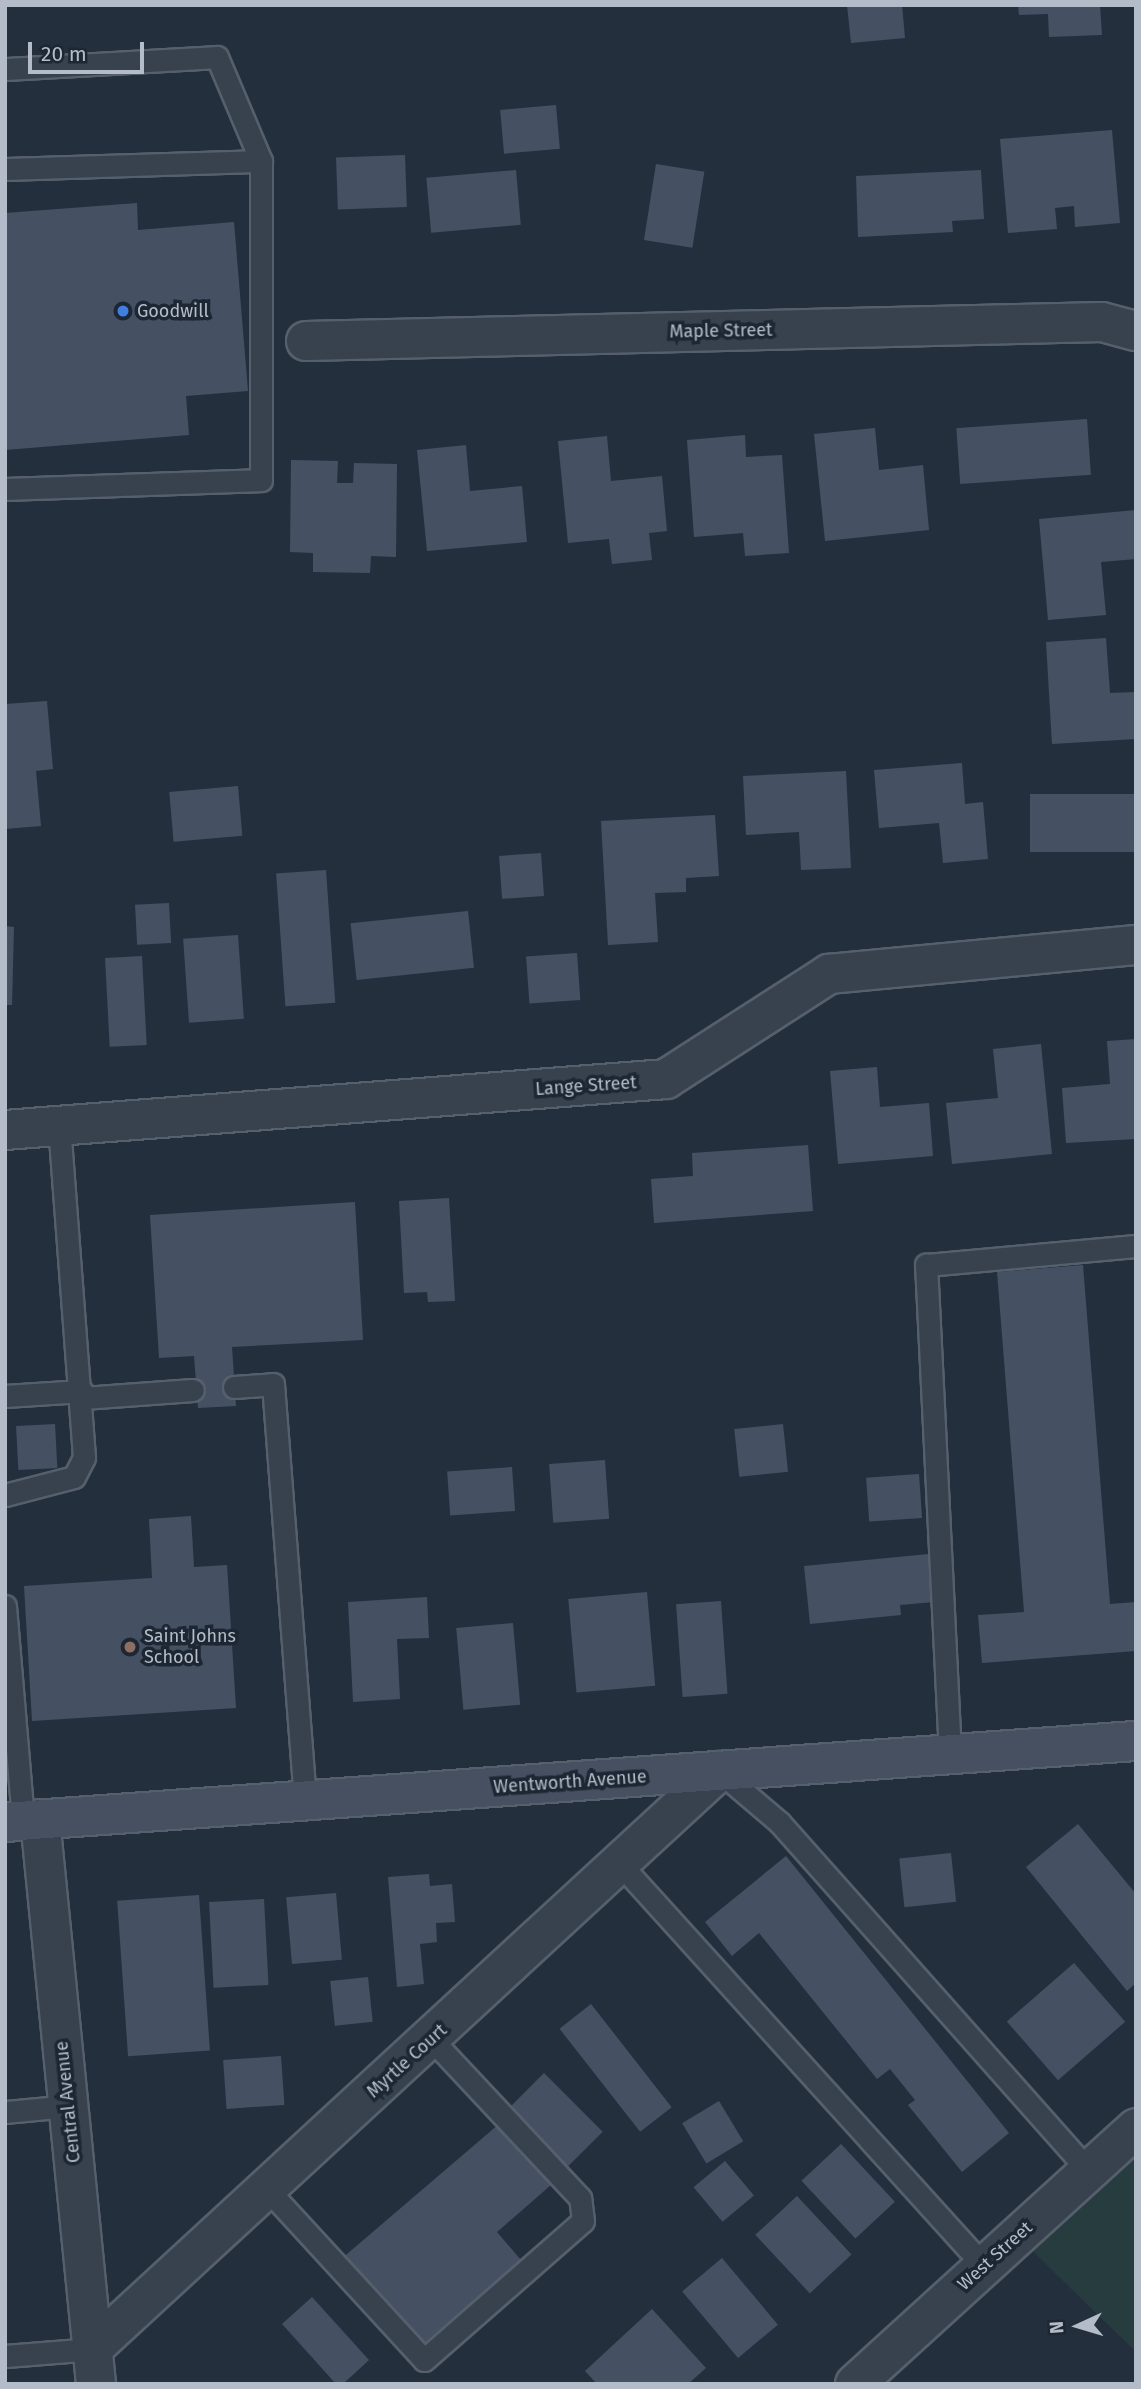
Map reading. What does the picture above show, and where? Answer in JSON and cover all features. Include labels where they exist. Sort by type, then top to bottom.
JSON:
[{"type":"street","name":"Maple Street","points":[[306,341],[1102,323],[1136,331]]},
{"type":"street","name":"Lange Street","points":[[5,1130],[666,1079],[829,974],[1136,945]]},
{"type":"street","name":"Wentworth Avenue","points":[[23,1821],[1136,1741]]},
{"type":"street","name":"Myrtle Court","points":[[94,2366],[267,2189],[621,1865],[719,1771]]},
{"type":"street","name":"Central Avenue","points":[[23,1821],[68,2106],[94,2366]]},
{"type":"street","name":"West Street","points":[[855,2384],[1136,2128]]},
{"type":"lane","points":[[5,69],[217,57],[261,160],[261,480],[5,489]]},
{"type":"lane","points":[[5,169],[261,160]]},
{"type":"lane","points":[[5,1496],[74,1477],[84,1457],[82,1394],[59,1126]]},
{"type":"lane","points":[[950,1754],[926,1265],[1136,1246]]},
{"type":"lane","points":[[234,1387],[273,1384],[305,1800]]},
{"type":"lane","points":[[5,1396],[193,1390]]},
{"type":"lane","points":[[5,1606],[23,1821]]},
{"type":"lane","points":[[719,1771],[779,1822],[1089,2171]]},
{"type":"lane","points":[[621,1865],[984,2266]]},
{"type":"lane","points":[[267,2189],[424,2360],[583,2221],[580,2198],[431,2039]]},
{"type":"lane","points":[[5,2112],[68,2106]]},
{"type":"lane","points":[[5,2356],[94,2366]]},
{"type":"green space","points":[[1136,2128],[1136,2352],[1017,2236]]},
{"type":"building","points":[[847,5],[902,5],[905,38],[851,43]]},
{"type":"building","points":[[1018,5],[1100,5],[1102,35],[1049,37],[1048,14],[1019,15]]},
{"type":"building","points":[[556,105],[560,149],[504,154],[500,110]]},
{"type":"building","points":[[1112,130],[1120,223],[1075,227],[1074,206],[1055,208],[1057,229],[1008,233],[1000,139]]},
{"type":"building","points":[[405,155],[407,207],[338,209],[336,157]]},
{"type":"building","points":[[656,164],[704,172],[692,248],[644,240]]},
{"type":"building","points":[[516,170],[521,225],[431,233],[426,178]]},
{"type":"building","points":[[981,170],[984,219],[952,221],[953,232],[858,237],[856,176]]},
{"type":"building","name":"Goodwill","points":[[137,203],[138,230],[234,222],[248,391],[186,396],[189,435],[5,450],[5,213]]},
{"type":"building","points":[[1087,419],[1091,475],[960,484],[956,428]]},
{"type":"building","points":[[875,428],[879,470],[923,465],[929,530],[825,541],[814,434]]},
{"type":"building","points":[[745,435],[746,457],[782,455],[789,553],[745,556],[743,533],[694,537],[687,440]]},
{"type":"building","points":[[607,436],[611,481],[662,476],[667,531],[649,533],[652,560],[612,564],[609,539],[568,543],[558,441]]},
{"type":"building","points":[[466,445],[470,491],[522,486],[527,542],[427,551],[417,450]]},
{"type":"building","points":[[291,460],[338,461],[337,483],[353,483],[354,463],[397,464],[396,557],[371,556],[370,573],[313,572],[313,553],[290,552]]},
{"type":"building","points":[[1136,510],[1136,559],[1101,562],[1106,615],[1048,620],[1039,519]]},
{"type":"building","points":[[1106,638],[1110,693],[1136,692],[1136,739],[1052,744],[1046,642]]},
{"type":"building","points":[[47,701],[53,769],[36,771],[41,826],[5,829],[5,704]]},
{"type":"building","points":[[962,763],[965,804],[983,802],[988,859],[943,863],[939,823],[879,828],[874,770]]},
{"type":"building","points":[[846,771],[851,868],[801,870],[799,832],[746,835],[743,776]]},
{"type":"building","points":[[238,786],[242,836],[174,842],[169,792]]},
{"type":"building","points":[[1030,794],[1136,794],[1136,852],[1030,852]]},
{"type":"building","points":[[715,815],[719,876],[686,878],[686,892],[655,893],[658,942],[608,945],[601,821]]},
{"type":"building","points":[[541,853],[544,896],[502,899],[499,856]]},
{"type":"building","points":[[326,870],[335,1003],[285,1006],[276,873]]},
{"type":"building","points":[[169,903],[171,943],[137,945],[135,905]]},
{"type":"building","points":[[468,911],[474,968],[357,980],[351,923]]},
{"type":"building","points":[[5,926],[14,927],[12,1005],[5,1005]]},
{"type":"building","points":[[238,935],[244,1019],[189,1023],[183,939]]},
{"type":"building","points":[[577,953],[580,1000],[529,1003],[526,957]]},
{"type":"building","points":[[142,956],[147,1045],[110,1047],[105,958]]},
{"type":"building","points":[[1136,1039],[1136,1139],[1066,1143],[1062,1088],[1110,1084],[1107,1041]]},
{"type":"building","points":[[1041,1044],[1052,1154],[952,1164],[946,1103],[998,1098],[993,1049]]},
{"type":"building","points":[[877,1067],[880,1107],[929,1103],[933,1156],[838,1164],[830,1071]]},
{"type":"building","points":[[808,1145],[813,1211],[654,1223],[651,1179],[693,1176],[692,1153]]},
{"type":"building","points":[[449,1198],[455,1301],[428,1302],[427,1292],[404,1293],[399,1201]]},
{"type":"building","points":[[355,1202],[363,1340],[232,1347],[236,1406],[198,1408],[194,1356],[159,1358],[150,1215]]},
{"type":"building","points":[[1083,1265],[1110,1604],[1136,1602],[1136,1651],[982,1663],[978,1615],[1024,1612],[997,1272]]},
{"type":"building","points":[[55,1424],[57,1468],[18,1470],[16,1426]]},
{"type":"building","points":[[783,1424],[788,1472],[739,1477],[734,1429]]},
{"type":"building","points":[[605,1460],[609,1519],[553,1523],[549,1464]]},
{"type":"building","points":[[512,1467],[515,1511],[450,1515],[447,1472]]},
{"type":"building","points":[[919,1474],[922,1518],[869,1522],[866,1478]]},
{"type":"building","name":"Saint Johns School","points":[[191,1516],[194,1567],[227,1565],[236,1708],[32,1721],[24,1586],[152,1578],[149,1519]]},
{"type":"building","points":[[929,1554],[934,1602],[900,1605],[901,1615],[810,1624],[804,1566]]},
{"type":"building","points":[[647,1592],[655,1686],[576,1693],[568,1599]]},
{"type":"building","points":[[427,1597],[429,1638],[397,1639],[400,1699],[353,1702],[348,1602]]},
{"type":"building","points":[[721,1601],[727,1694],[683,1697],[676,1604]]},
{"type":"building","points":[[513,1623],[520,1705],[463,1710],[456,1628]]},
{"type":"building","points":[[1078,1824],[1136,1894],[1136,1983],[1127,1991],[1026,1867]]},
{"type":"building","points":[[951,1853],[956,1902],[904,1907],[899,1858]]},
{"type":"building","points":[[786,1856],[1009,2133],[962,2172],[908,2105],[915,2100],[890,2069],[877,2079],[759,1933],[732,1956],[705,1922]]},
{"type":"building","points":[[429,1874],[430,1886],[452,1884],[455,1922],[436,1923],[437,1942],[420,1944],[424,1984],[397,1987],[388,1877]]},
{"type":"building","points":[[336,1893],[342,1960],[292,1964],[286,1897]]},
{"type":"building","points":[[199,1895],[210,2051],[128,2056],[117,1901]]},
{"type":"building","points":[[264,1899],[269,1985],[214,1988],[209,1902]]},
{"type":"building","points":[[1074,1963],[1125,2022],[1058,2080],[1007,2021]]},
{"type":"building","points":[[368,1977],[373,2022],[335,2026],[330,1981]]},
{"type":"building","points":[[591,2004],[672,2107],[640,2132],[559,2029]]},
{"type":"building","points":[[281,2056],[284,2105],[227,2109],[223,2060]]},
{"type":"building","points":[[544,2073],[603,2132],[568,2166],[509,2108]]},
{"type":"building","points":[[719,2101],[743,2141],[706,2163],[682,2123]]},
{"type":"building","points":[[499,2124],[551,2185],[497,2232],[521,2260],[416,2350],[340,2260]]},
{"type":"building","points":[[841,2144],[895,2202],[855,2239],[802,2181]]},
{"type":"building","points":[[725,2161],[754,2195],[723,2222],[694,2187]]},
{"type":"building","points":[[797,2196],[852,2255],[810,2293],[755,2235]]},
{"type":"building","points":[[722,2258],[778,2325],[738,2358],[682,2291]]},
{"type":"building","points":[[312,2297],[369,2360],[343,2384],[336,2384],[282,2324]]},
{"type":"building","points":[[652,2309],[706,2368],[688,2384],[597,2384],[585,2371]]},
{"type":"place","name":"Goodwill","points":[[123,311]]},
{"type":"place","name":"Saint Johns School","points":[[130,1647]]}]
